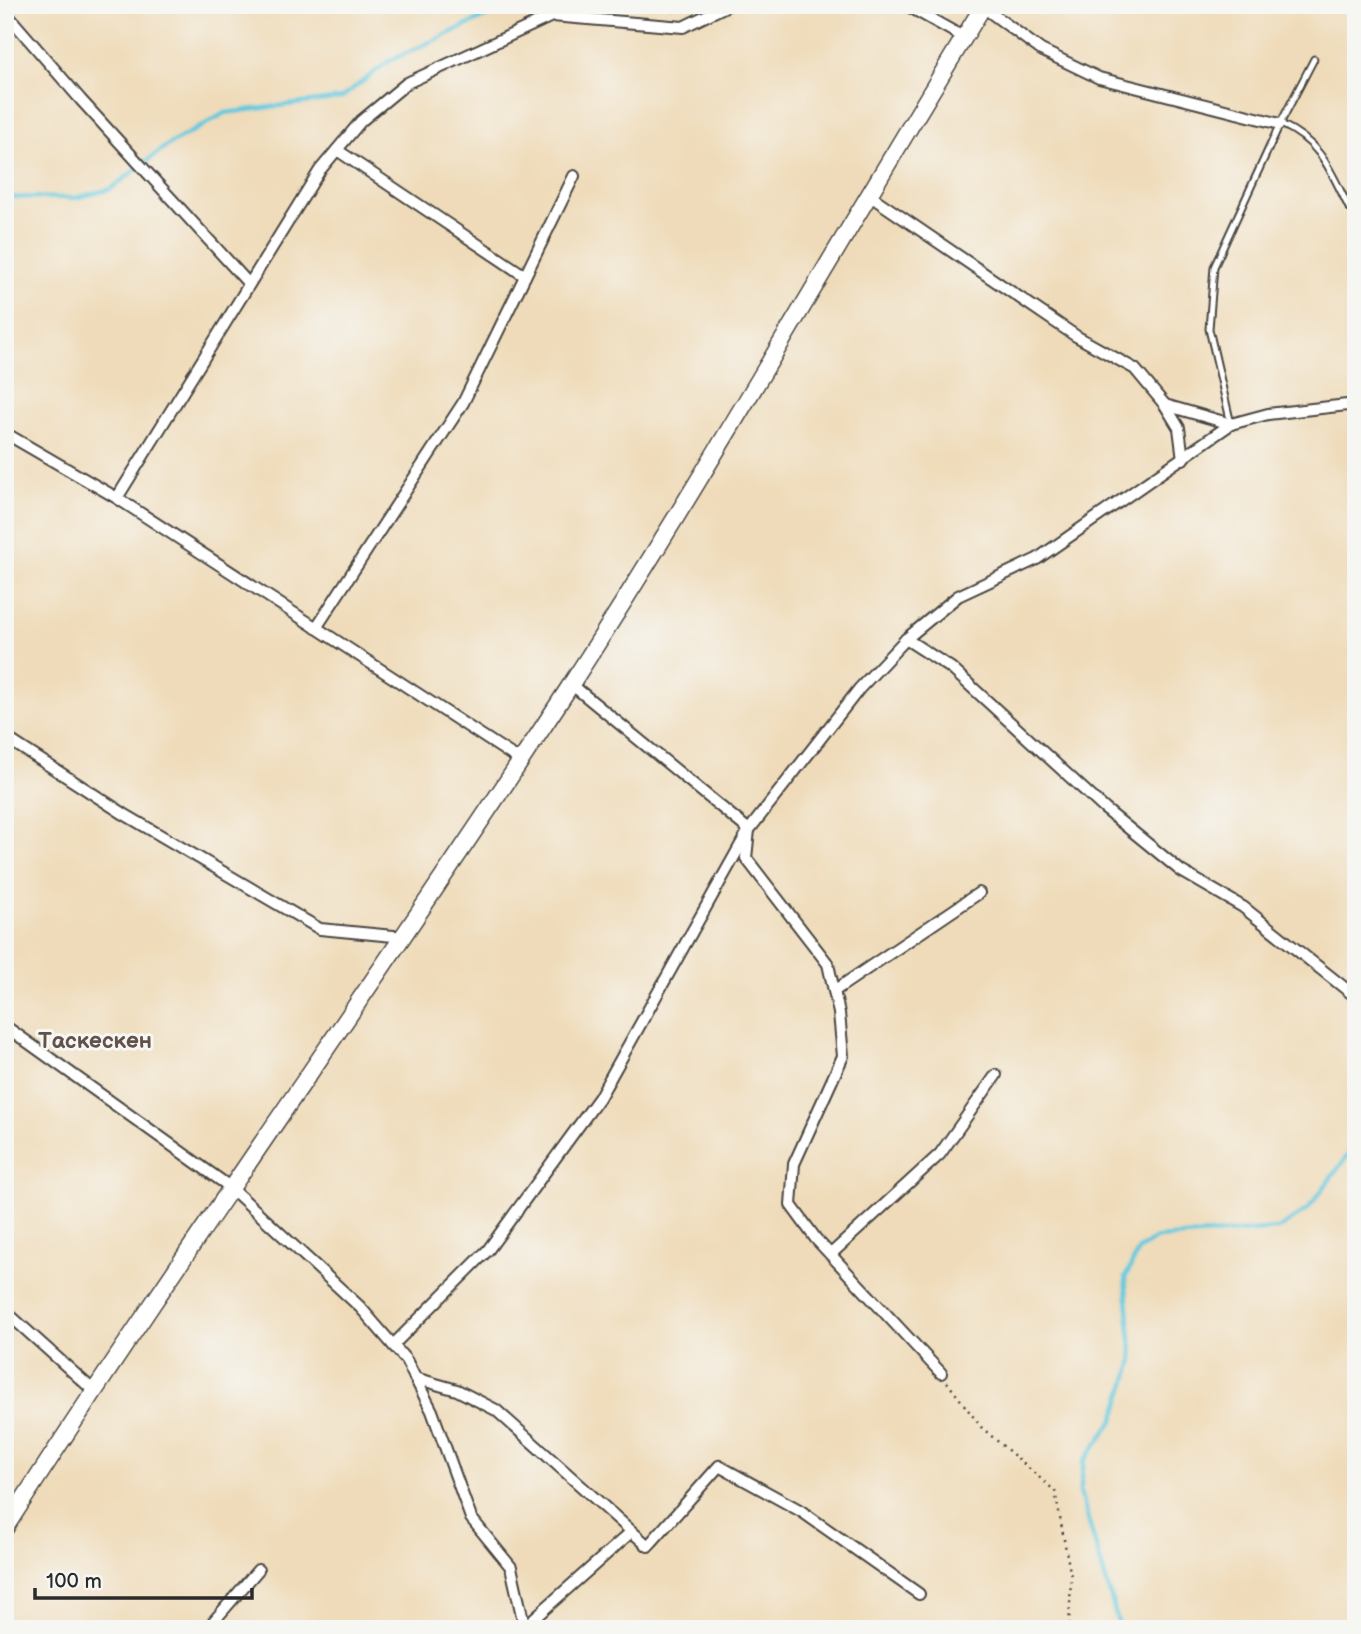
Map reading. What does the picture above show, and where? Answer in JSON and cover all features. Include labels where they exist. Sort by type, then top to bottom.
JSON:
[{"type":"main road","points":[[5,1528],[93,1390],[404,937],[571,684],[678,516],[984,6]]},
{"type":"street","points":[[530,5],[552,16],[683,27],[728,5]]},
{"type":"street","points":[[906,5],[965,38]]},
{"type":"street","points":[[984,6],[1041,50],[1099,78],[1280,124]]},
{"type":"street","points":[[5,12],[81,100],[249,284]]},
{"type":"street","points":[[117,498],[320,170],[361,121],[407,83],[552,16]]},
{"type":"street","points":[[337,150],[525,276]]},
{"type":"street","points":[[316,628],[463,403],[574,176]]},
{"type":"street","points":[[869,195],[1076,336],[1135,369],[1165,405],[1179,428],[1183,459]]},
{"type":"street","points":[[393,1345],[488,1250],[599,1098],[749,830],[859,689],[906,639],[958,596],[1037,559],[1231,424],[1268,414],[1356,404]]},
{"type":"street","points":[[1165,405],[1231,424]]},
{"type":"street","points":[[5,433],[117,498],[521,761]]},
{"type":"street","points":[[906,639],[951,668],[1105,809],[1181,871],[1243,908],[1356,997]]},
{"type":"street","points":[[571,684],[749,830]]},
{"type":"street","points":[[5,737],[124,814],[320,929],[404,937]]},
{"type":"street","points":[[749,830],[746,858],[828,964],[843,1055],[794,1164],[791,1205],[831,1254],[941,1373]]},
{"type":"street","points":[[834,990],[979,893]]},
{"type":"street","points":[[5,1026],[230,1187],[360,1307],[406,1360],[432,1411],[471,1518],[511,1567],[524,1628]]},
{"type":"street","points":[[831,1254],[940,1154],[996,1075]]},
{"type":"street","points":[[5,1311],[93,1390]]},
{"type":"street","points":[[415,1378],[457,1390],[496,1410],[648,1546],[719,1466],[801,1511],[919,1594]]},
{"type":"street","points":[[524,1628],[630,1532]]},
{"type":"street","points":[[207,1629],[258,1570]]},
{"type":"lane","points":[[1231,424],[1209,328],[1214,267],[1280,124],[1314,59]]},
{"type":"lane","points":[[1280,124],[1302,134],[1320,152],[1349,208]]},
{"type":"path","points":[[941,1373],[981,1427],[1055,1491],[1071,1577],[1069,1629]]},
{"type":"waterway","points":[[5,197],[75,198],[111,189],[166,146],[225,113],[341,98],[389,61],[511,5]]},
{"type":"waterway","points":[[1120,1629],[1080,1492],[1084,1461],[1114,1420],[1133,1361],[1125,1278],[1139,1249],[1157,1238],[1278,1229],[1308,1209],[1356,1144]]},
{"type":"district","name":"Таскескен","points":[[95,1041]]}]
